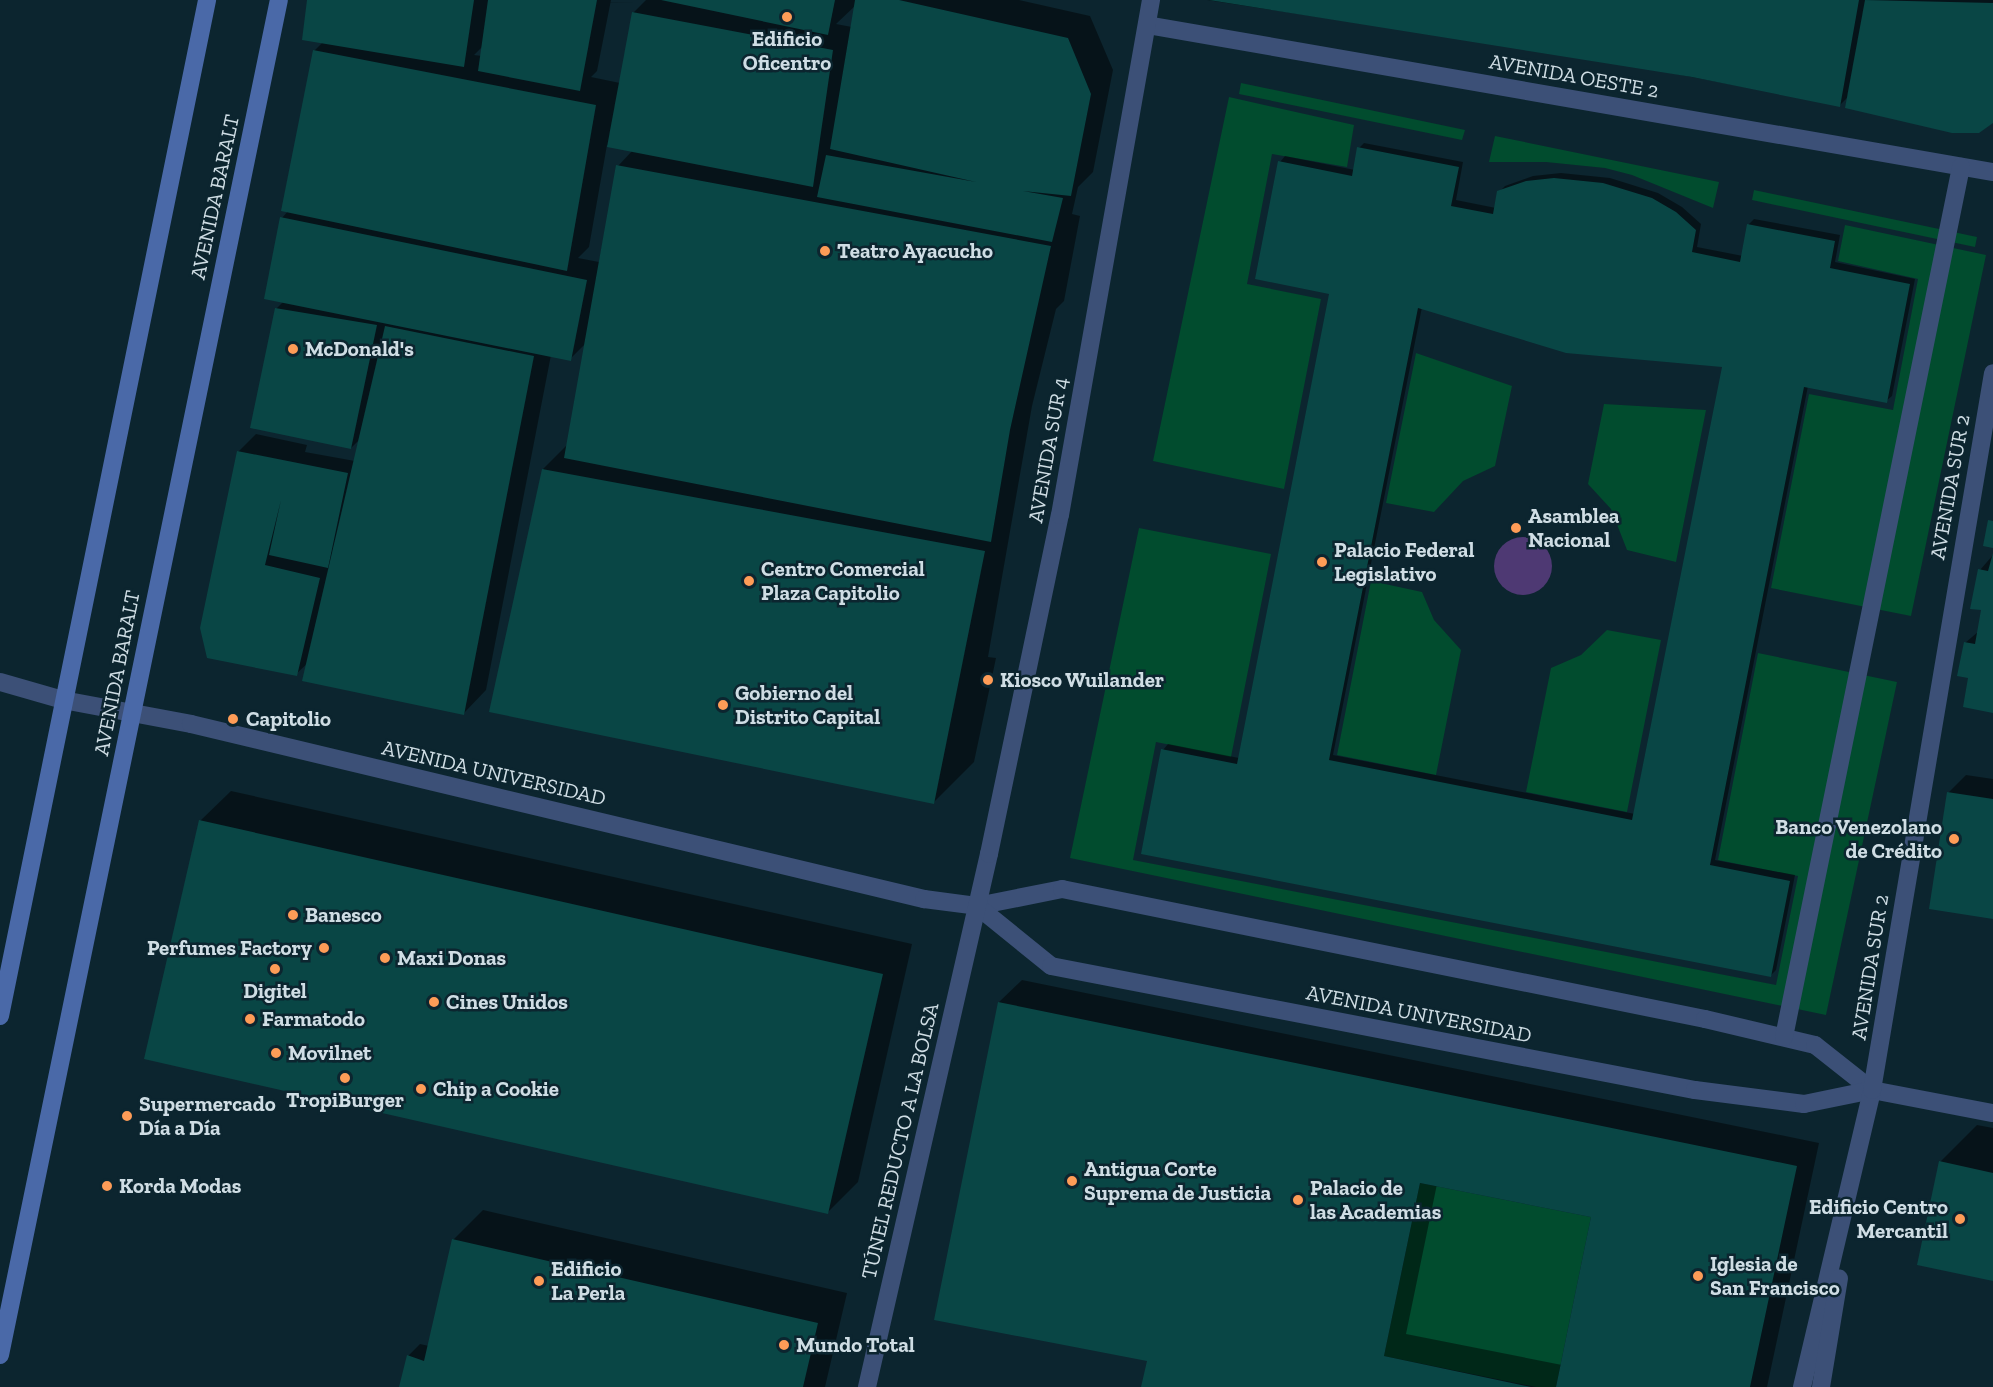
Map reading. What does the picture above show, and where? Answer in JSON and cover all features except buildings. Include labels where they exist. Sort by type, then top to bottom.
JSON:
[{"type":"main road","points":[[0,1016],[207,0]]},
{"type":"main road","name":"AVENIDA BARALT","points":[[0,1355],[279,0]]},
{"type":"street","name":"AVENIDA SUR 4","points":[[977,906],[1060,515],[1151,0]]},
{"type":"street","name":"AVENIDA OESTE 2","points":[[1147,25],[1993,172]]},
{"type":"street","points":[[1784,1037],[1961,167]]},
{"type":"street","name":"AVENIDA SUR 2","points":[[1802,1387],[1872,1090],[1993,373]]},
{"type":"street","name":"AVENIDA UNIVERSIDAD","points":[[0,682],[63,700],[131,712],[924,899],[977,906],[1062,890],[1784,1037],[1815,1045],[1872,1090]]},
{"type":"street","name":"AVENIDA UNIVERSIDAD","points":[[977,906],[1051,966],[1695,1090],[1804,1104],[1872,1090],[1993,1113]]},
{"type":"street","name":"TÚNEL REDUCTO A LA BOLSA","points":[[867,1387],[977,906]]},
{"type":"street","points":[[1821,1387],[1872,1090]]},
{"type":"green space","points":[[1241,83],[1465,130],[1462,140],[1239,94]]},
{"type":"green space","points":[[1229,97],[1354,125],[1347,167],[1272,154],[1247,284],[1321,299],[1284,489],[1153,461]]},
{"type":"green space","points":[[1495,136],[1719,182],[1713,208],[1632,175],[1605,168],[1546,162],[1489,162]]},
{"type":"green space","points":[[1754,190],[1977,237],[1975,247],[1752,200]]},
{"type":"green space","points":[[1845,225],[1986,255],[1911,616],[1771,588],[1809,394],[1893,410],[1918,279],[1838,261]]},
{"type":"green space","points":[[1416,353],[1512,386],[1495,466],[1463,481],[1434,512],[1386,503]]},
{"type":"green space","points":[[1604,404],[1706,410],[1676,562],[1627,550],[1611,509],[1588,484]]},
{"type":"green space","points":[[1139,528],[1271,554],[1231,757],[1156,742],[1133,860],[1776,985],[1798,876],[1718,860],[1758,653],[1897,682],[1826,1015],[1070,858]]},
{"type":"green space","points":[[1371,581],[1422,592],[1434,620],[1461,650],[1436,775],[1337,755]]},
{"type":"green space","points":[[1607,630],[1661,640],[1627,812],[1526,792],[1551,668],[1581,655]]},
{"type":"green space","points":[[1420,1183],[1591,1217],[1556,1387],[1536,1387],[1384,1356]]},
{"type":"shaded area","points":[[1523,537],[1539,542],[1547,550],[1552,566],[1547,582],[1539,590],[1523,595],[1507,590],[1499,582],[1494,566],[1499,550],[1507,542]]},
{"type":"place","name":"Edificio Oficentro","points":[[787,17]]},
{"type":"place","name":"Teatro Ayacucho","points":[[825,251]]},
{"type":"place","name":"McDonald's","points":[[293,349]]},
{"type":"place","name":"Asamblea Nacional","points":[[1516,528]]},
{"type":"place","name":"Palacio Federal Legislativo","points":[[1322,562]]},
{"type":"place","name":"Centro Comercial Plaza Capitolio","points":[[749,581]]},
{"type":"place","name":"Kiosco Wuilander","points":[[988,680]]},
{"type":"place","name":"Gobierno del Distrito Capital","points":[[723,705]]},
{"type":"place","name":"Capitolio","points":[[233,719]]},
{"type":"place","name":"Banco Venezolano de Crédito","points":[[1954,839]]},
{"type":"place","name":"Banesco","points":[[293,915]]},
{"type":"place","name":"Perfumes Factory","points":[[324,948]]},
{"type":"place","name":"Maxi Donas","points":[[385,958]]},
{"type":"place","name":"Digitel","points":[[275,969]]},
{"type":"place","name":"Cines Unidos","points":[[434,1002]]},
{"type":"place","name":"Farmatodo","points":[[250,1019]]},
{"type":"place","name":"Movilnet","points":[[276,1053]]},
{"type":"place","name":"TropiBurger","points":[[345,1078]]},
{"type":"place","name":"Chip a Cookie","points":[[421,1089]]},
{"type":"place","name":"Supermercado Día a Día","points":[[127,1116]]},
{"type":"place","name":"Antigua Corte Suprema de Justicia","points":[[1072,1181]]},
{"type":"place","name":"Korda Modas","points":[[107,1186]]},
{"type":"place","name":"Palacio de las Academias","points":[[1298,1200]]},
{"type":"place","name":"Edificio Centro Mercantil","points":[[1960,1219]]},
{"type":"place","name":"Iglesia de San Francisco","points":[[1698,1276]]},
{"type":"place","name":"Edificio La Perla","points":[[539,1281]]},
{"type":"place","name":"Mundo Total","points":[[784,1345]]}]
